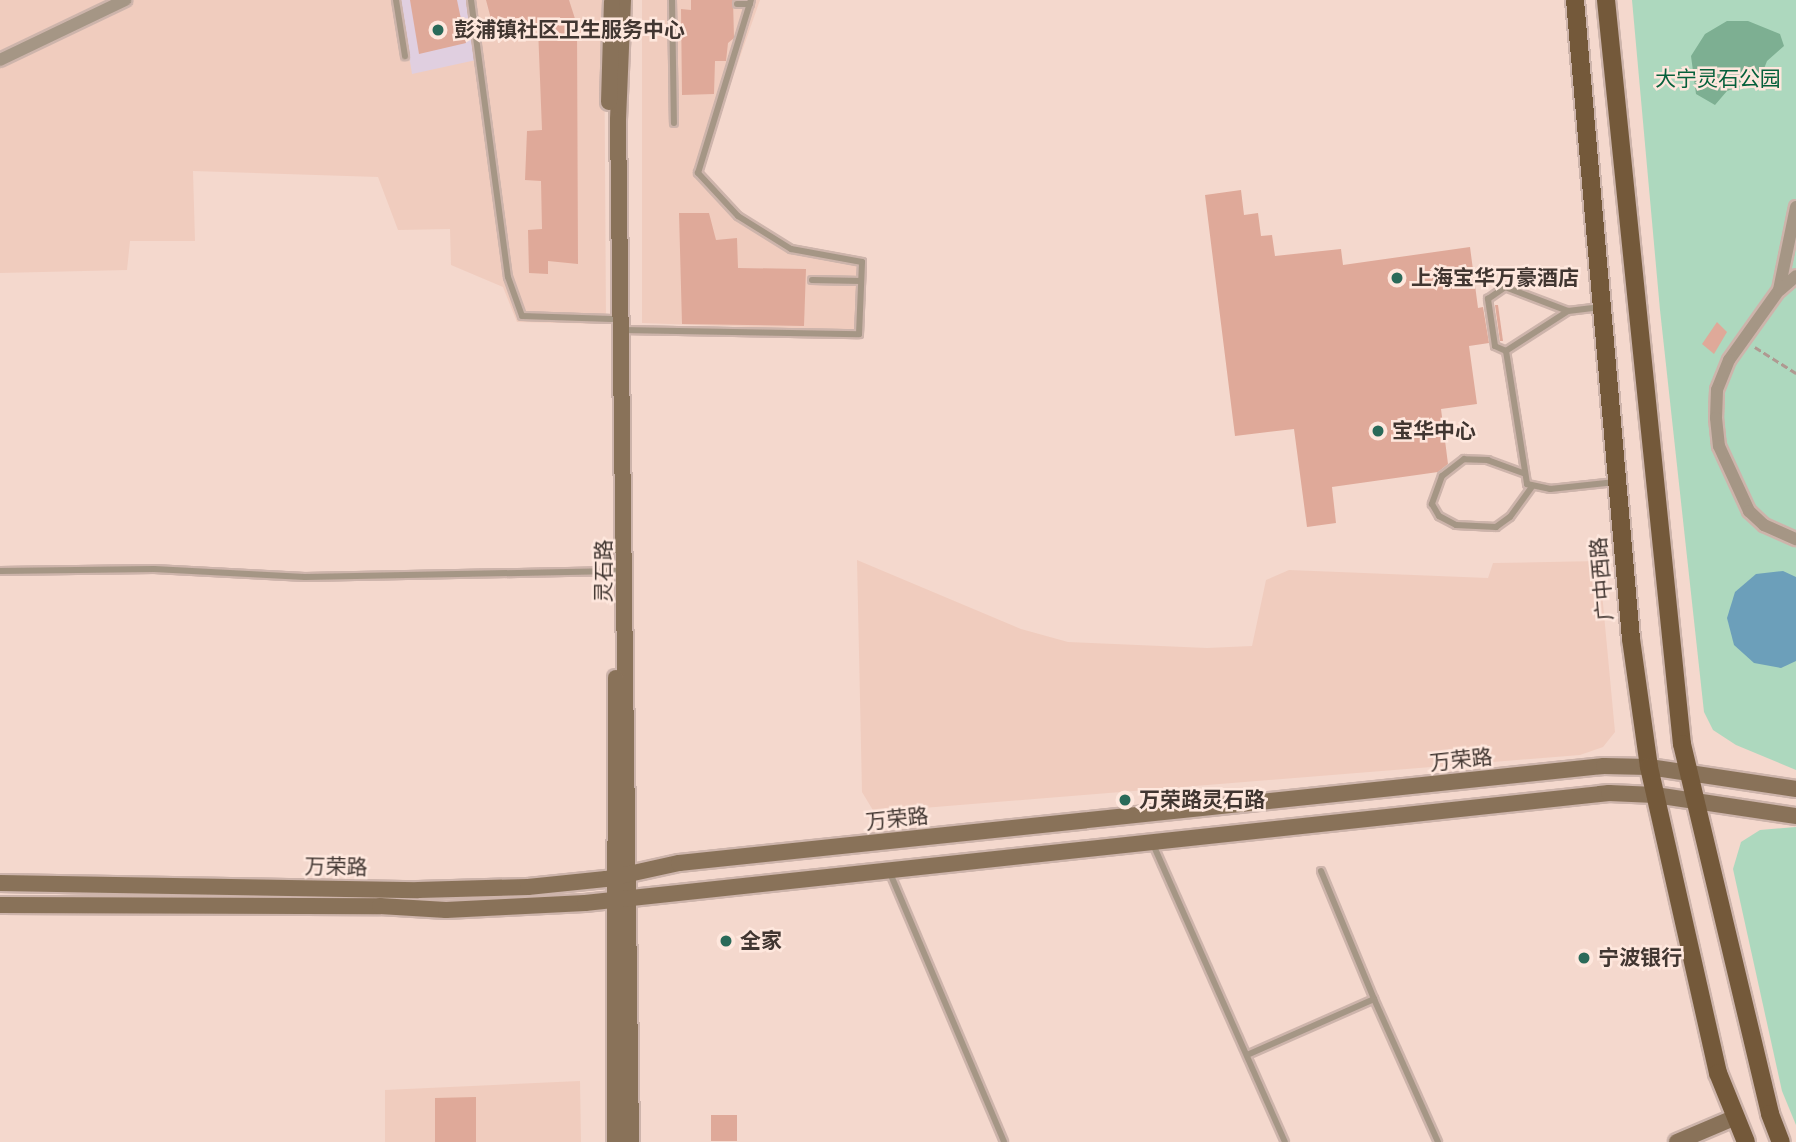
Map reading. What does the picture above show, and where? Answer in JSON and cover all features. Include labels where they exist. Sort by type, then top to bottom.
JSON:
[{"type":"main road","name":"广中西路","points":[[1575,0],[1616,482],[1649,767],[1692,969],[1718,1073],[1746,1142]]},
{"type":"main road","points":[[1606,0],[1688,775],[1770,1114],[1781,1142]]},
{"type":"main road","name":"灵石路","points":[[614,3],[618,120],[616,571],[624,874]]},
{"type":"main road","name":"灵石路","points":[[617,325],[624,899],[631,1142]]},
{"type":"main road","name":"万荣路","points":[[0,883],[446,890],[528,887],[624,874],[679,863],[1591,767],[1649,767],[1688,775],[1796,789]]},
{"type":"main road","name":"万荣路","points":[[0,905],[380,906],[446,910],[624,899],[888,868],[1609,793],[1656,795],[1796,816]]},
{"type":"main road","name":"灵石路","points":[[615,1142],[624,899]]},
{"type":"main road","points":[[1678,1142],[1736,1117]]},
{"type":"street","points":[[0,60],[124,0]]},
{"type":"street","points":[[1779,290],[1796,207]]},
{"type":"street","points":[[1796,276],[1779,290],[1743,340],[1717,390],[1718,446],[1748,511],[1764,525],[1796,539]]},
{"type":"lane","points":[[396,0],[405,56]]},
{"type":"lane","points":[[471,0],[508,277],[522,316],[617,325],[859,334],[862,262],[790,249],[738,216],[698,173],[697,163],[751,2],[737,4]]},
{"type":"lane","points":[[672,0],[674,123]]},
{"type":"lane","points":[[812,280],[861,281]]},
{"type":"lane","points":[[1506,351],[1495,346],[1488,299],[1493,291],[1520,290],[1568,311]]},
{"type":"lane","points":[[1506,351],[1568,311],[1600,307]]},
{"type":"lane","points":[[1506,351],[1523,473],[1532,487]]},
{"type":"lane","points":[[1523,473],[1488,460],[1464,459],[1442,476],[1432,504],[1439,516],[1456,525],[1496,527],[1510,517],[1532,487]]},
{"type":"lane","points":[[1532,487],[1616,482]]},
{"type":"lane","points":[[0,571],[154,569],[305,577],[616,571]]},
{"type":"lane","points":[[1151,841],[1285,1142]]},
{"type":"lane","points":[[888,868],[1004,1142]]},
{"type":"lane","points":[[1321,871],[1438,1142]]},
{"type":"lane","points":[[1247,1055],[1374,999]]},
{"type":"path","points":[[1743,340],[1796,373]]},
{"type":"shaded area","points":[[0,0],[604,0],[606,324],[517,322],[503,287],[451,265],[450,229],[398,230],[378,177],[193,171],[195,241],[130,241],[127,270],[0,273]]},
{"type":"shaded area","name":"彭浦镇社区卫生服务中心","points":[[400,0],[466,0],[476,60],[412,74]]},
{"type":"shaded area","points":[[642,0],[760,0],[701,168],[746,217],[791,244],[865,259],[863,331],[642,323]]},
{"type":"shaded area","points":[[857,560],[1021,629],[1068,642],[1207,648],[1252,646],[1266,580],[1289,570],[1488,578],[1493,563],[1599,561],[1615,732],[1603,747],[1580,755],[874,812],[862,792]]},
{"type":"shaded area","points":[[580,1081],[581,1142],[385,1142],[385,1090]]},
{"type":"green space","name":"大宁灵石公园","points":[[1632,0],[1796,0],[1796,770],[1736,745],[1713,730],[1704,712],[1660,310]]},
{"type":"green space","points":[[1727,21],[1748,21],[1780,34],[1784,46],[1767,61],[1760,79],[1727,91],[1715,105],[1696,94],[1691,56],[1705,34]]},
{"type":"green space","points":[[1796,827],[1796,1125],[1782,1091],[1733,869],[1741,842],[1760,830]]},
{"type":"water","points":[[1783,571],[1796,577],[1796,661],[1781,668],[1754,663],[1734,645],[1727,618],[1735,592],[1756,574]]},
{"type":"building","points":[[410,0],[457,0],[466,43],[419,54]]},
{"type":"building","points":[[486,0],[569,0],[577,25],[578,264],[548,261],[548,274],[529,273],[528,230],[542,229],[541,181],[525,180],[527,131],[542,130],[538,28],[495,34]]},
{"type":"building","points":[[691,0],[733,0],[734,38],[728,43],[726,61],[715,61],[714,94],[682,95],[681,9],[691,10]]},
{"type":"building","points":[[1241,190],[1244,215],[1258,213],[1261,236],[1272,235],[1275,256],[1341,249],[1343,265],[1470,247],[1478,308],[1483,307],[1489,343],[1469,346],[1477,404],[1441,409],[1448,464],[1438,472],[1332,487],[1336,523],[1307,527],[1294,429],[1235,436],[1205,195]]},
{"type":"building","points":[[679,213],[709,213],[716,240],[737,238],[738,268],[806,269],[804,326],[682,324]]},
{"type":"building","points":[[1495,305],[1498,305],[1503,341],[1500,341]]},
{"type":"building","points":[[1717,322],[1727,332],[1714,354],[1702,344]]},
{"type":"building","points":[[476,1097],[476,1142],[435,1142],[435,1098]]},
{"type":"building","points":[[711,1115],[737,1115],[737,1141],[711,1141]]},
{"type":"place","name":"彭浦镇社区卫生服务中心","points":[[438,30]]},
{"type":"place","name":"上海宝华万豪酒店","points":[[1397,278]]},
{"type":"place","name":"宝华中心","points":[[1378,431]]},
{"type":"place","name":"万荣路灵石路","points":[[1125,800]]},
{"type":"place","name":"全家","points":[[726,941]]},
{"type":"place","name":"宁波银行","points":[[1584,958]]}]
